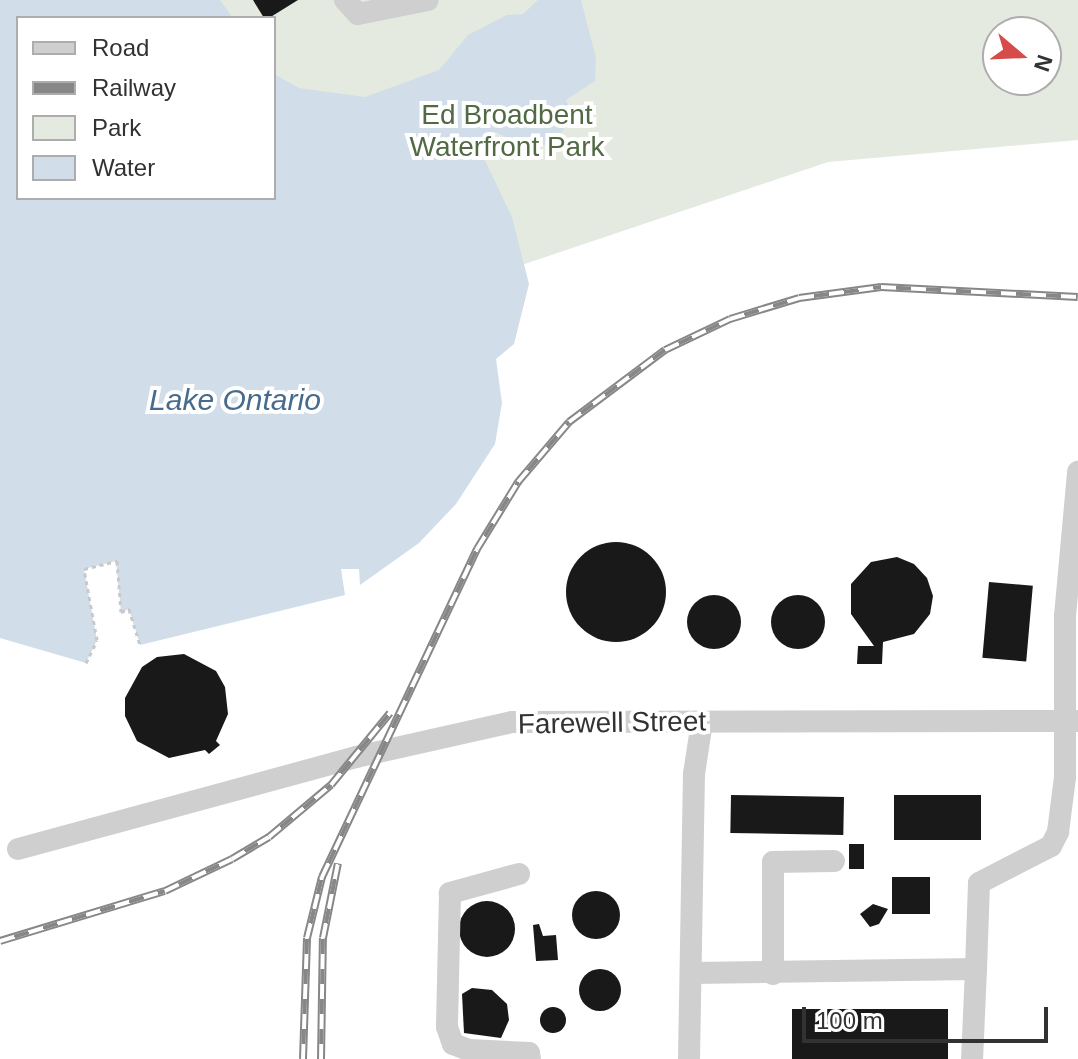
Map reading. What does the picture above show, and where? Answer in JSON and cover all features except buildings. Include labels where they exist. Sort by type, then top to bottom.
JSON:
[{"type":"street","points":[[345,0],[358,14],[423,1]]},
{"type":"street","points":[[972,1059],[979,883],[1051,846],[1058,832],[1070,721],[1078,472]]},
{"type":"street","name":"Farewell Street","points":[[18,849],[356,757],[512,722],[1070,721]]},
{"type":"street","points":[[689,1059],[694,774],[702,722]]},
{"type":"street","points":[[773,974],[773,862],[834,861]]},
{"type":"street","points":[[519,874],[450,893],[447,1027],[453,1044],[469,1050],[529,1053],[530,1059]]},
{"type":"street","points":[[692,973],[976,969]]},
{"type":"path","points":[[86,663],[97,640],[84,569],[117,561],[121,612],[129,609],[140,645]]},
{"type":"green space","name":"Ed Broadbent Waterfront Park","points":[[189,0],[1078,0],[1078,140],[828,162],[486,277],[276,123],[276,16],[199,16]]},
{"type":"water","name":"Lake Ontario","points":[[0,0],[220,0],[232,16],[16,16],[16,200],[276,200],[276,75],[299,88],[365,97],[439,70],[468,35],[507,15],[523,14],[538,0],[581,0],[596,58],[595,81],[566,100],[573,117],[557,138],[535,150],[495,132],[479,148],[512,217],[529,284],[514,344],[496,359],[502,403],[495,444],[456,504],[419,543],[360,585],[359,569],[341,569],[345,595],[140,645],[129,609],[121,612],[116,561],[84,569],[97,640],[86,663],[0,638]]},
{"type":"railway","points":[[303,1059],[307,938],[322,877],[477,549],[518,482],[569,422],[665,350],[730,319],[799,298],[881,287],[1078,297]]},
{"type":"railway","points":[[0,941],[165,891],[232,859],[269,837],[331,785],[390,713]]},
{"type":"railway","points":[[321,1059],[323,938],[338,863]]}]
